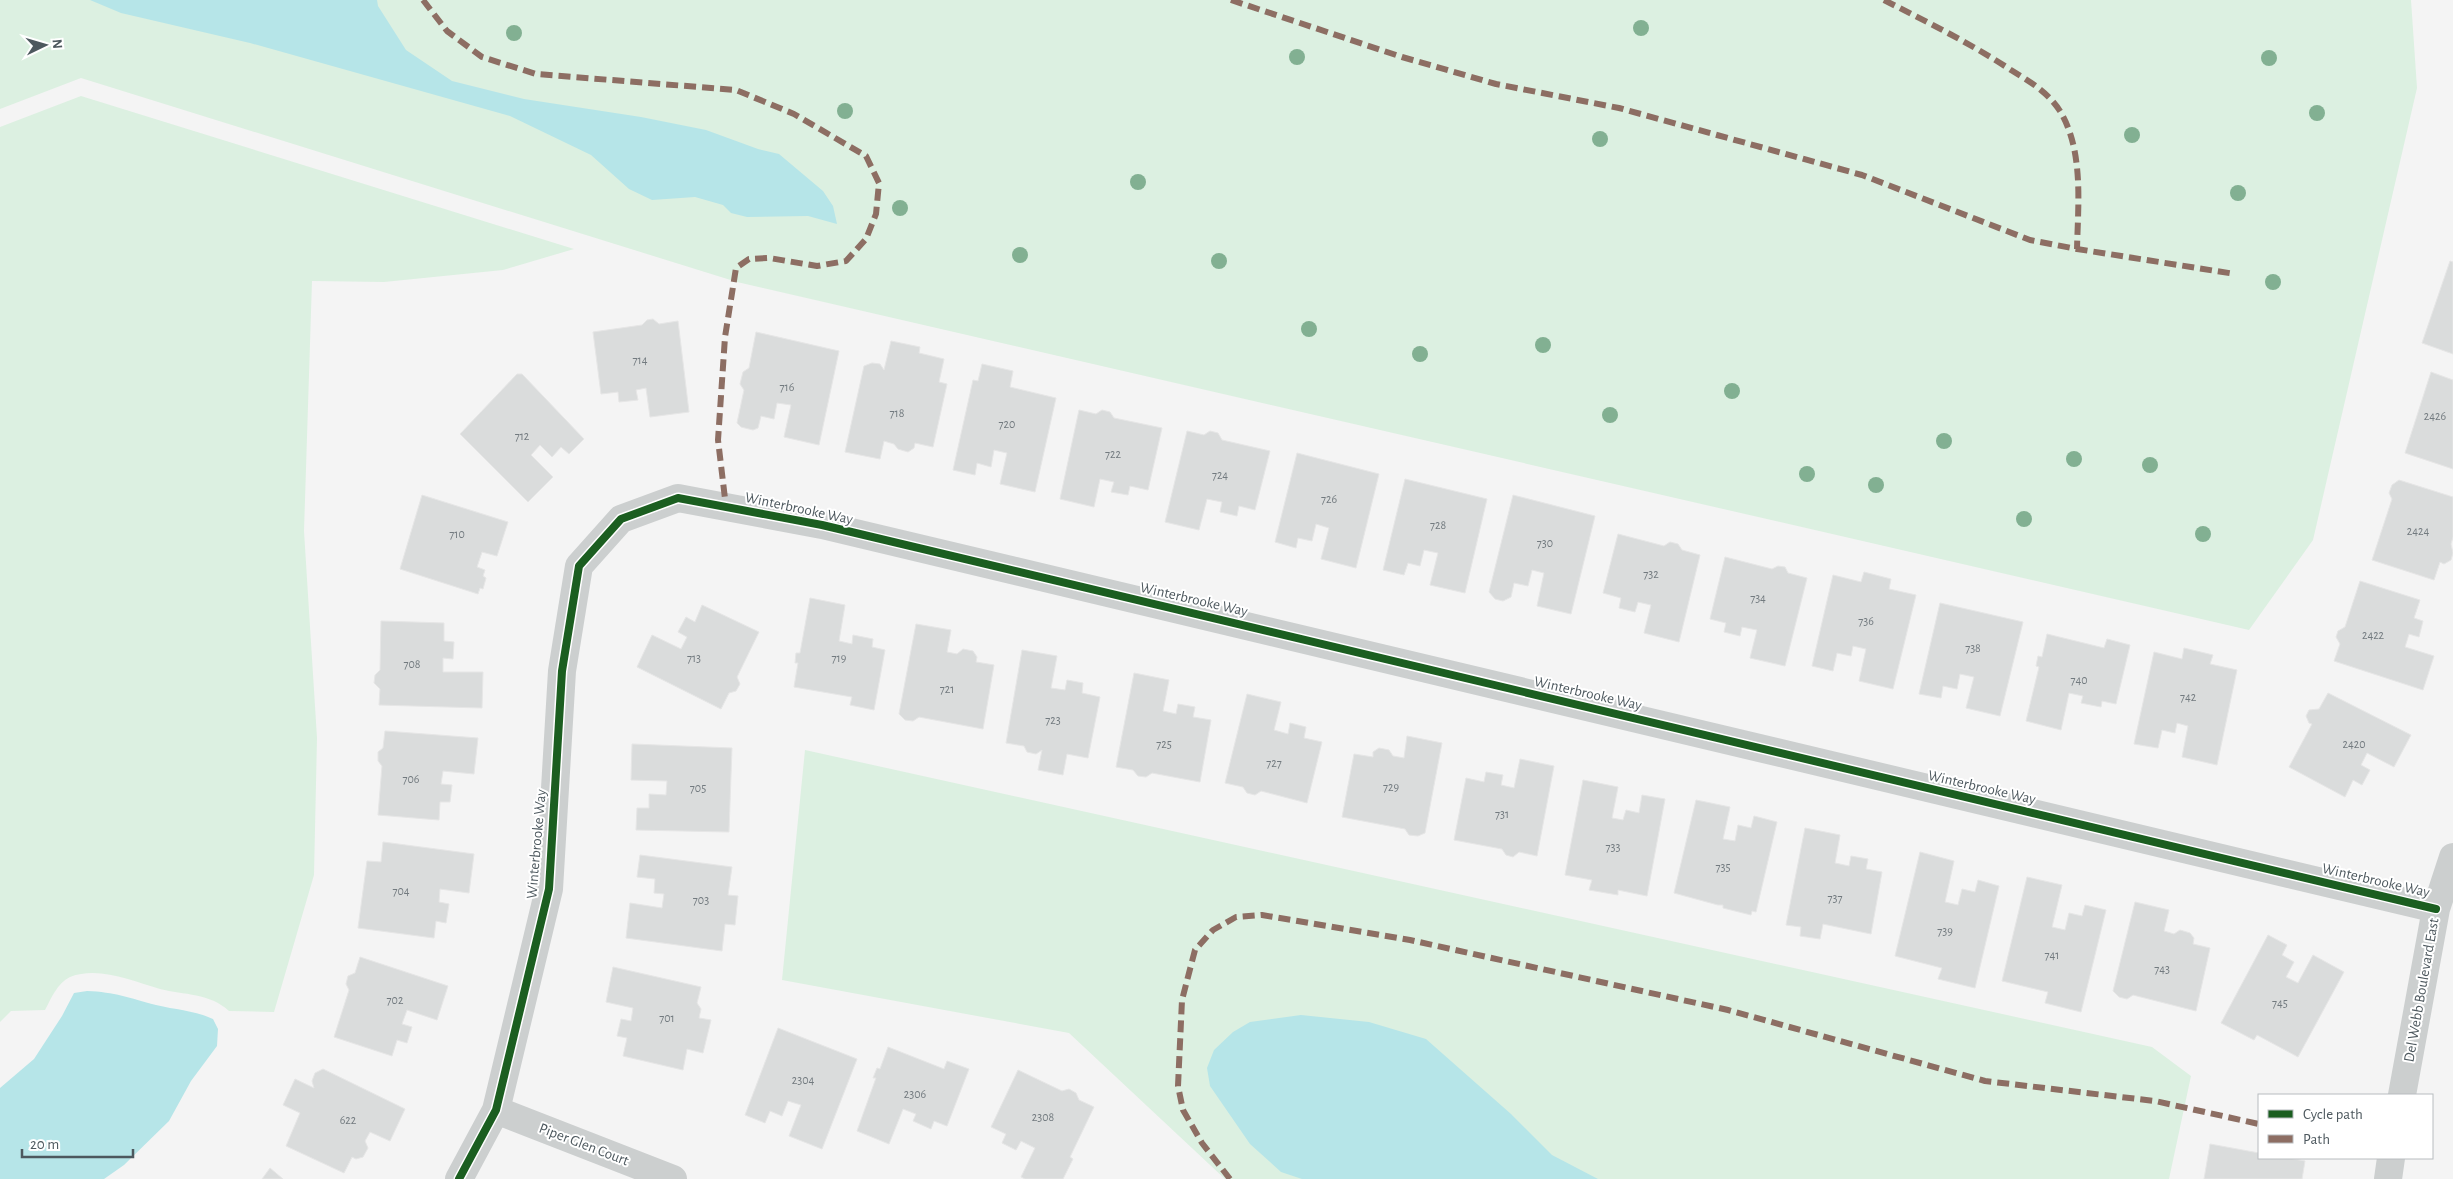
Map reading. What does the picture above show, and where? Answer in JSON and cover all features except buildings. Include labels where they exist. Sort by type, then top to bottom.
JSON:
[{"type":"street","name":"Winterbrooke Way","points":[[459,1179],[496,1110],[549,889],[562,671],[579,566],[621,519],[678,498],[832,528],[2436,908]]},
{"type":"street","name":"Del Webb Boulevard East","points":[[2402,1094],[2436,908],[2453,857]]},
{"type":"street","name":"Piper Glen Court","points":[[496,1110],[673,1179]]},
{"type":"street","points":[[2388,1179],[2391,1159]]},
{"type":"green space","points":[[0,0],[2411,0],[2417,88],[2313,540],[2249,630],[737,282],[81,78],[0,109]]},
{"type":"green space","points":[[81,96],[574,249],[503,270],[384,282],[312,281],[304,531],[317,738],[314,875],[274,1012],[229,1011],[222,1005],[205,998],[160,989],[115,976],[92,973],[70,977],[61,983],[45,1010],[11,1011],[0,1022],[0,127]]},
{"type":"green space","points":[[805,750],[2152,1047],[2191,1076],[2169,1179],[1225,1179],[1069,1033],[782,980]]},
{"type":"water","points":[[90,0],[377,0],[378,6],[406,50],[452,81],[524,99],[641,117],[706,130],[758,149],[779,154],[823,191],[833,206],[837,224],[808,216],[747,217],[731,213],[723,205],[695,197],[652,200],[629,189],[591,155],[510,116],[250,43],[121,13]]},
{"type":"water","points":[[87,991],[122,996],[213,1019],[218,1029],[217,1046],[191,1081],[169,1121],[124,1165],[104,1179],[0,1179],[0,1088],[34,1059],[62,1016],[74,993]]},
{"type":"water","points":[[1301,1015],[1369,1022],[1426,1039],[1511,1114],[1552,1155],[1598,1179],[1302,1179],[1281,1172],[1250,1144],[1210,1086],[1207,1068],[1214,1050],[1233,1032],[1250,1022]]},
{"type":"marked path","points":[[423,0],[447,31],[482,57],[536,74],[736,90],[794,114],[866,156],[879,183],[876,214],[866,239],[846,261],[817,266],[769,258],[749,259],[736,268],[725,337],[718,440],[726,507]]},
{"type":"marked path","points":[[1231,0],[1402,57],[1496,84],[1619,108],[1862,175],[2030,240],[2235,274]]},
{"type":"marked path","points":[[1884,0],[1996,60],[2038,87],[2055,104],[2068,127],[2076,161],[2078,178],[2077,249]]},
{"type":"marked path","points":[[1230,1179],[1202,1143],[1183,1110],[1178,1086],[1182,1000],[1195,950],[1213,930],[1236,917],[1262,915],[1410,940],[1728,1010],[1985,1081],[2155,1101],[2258,1124]]},
{"type":"cycle path","points":[[459,1179],[496,1110],[549,889],[562,671],[579,566],[621,519],[678,498],[822,525],[2436,909]]}]
